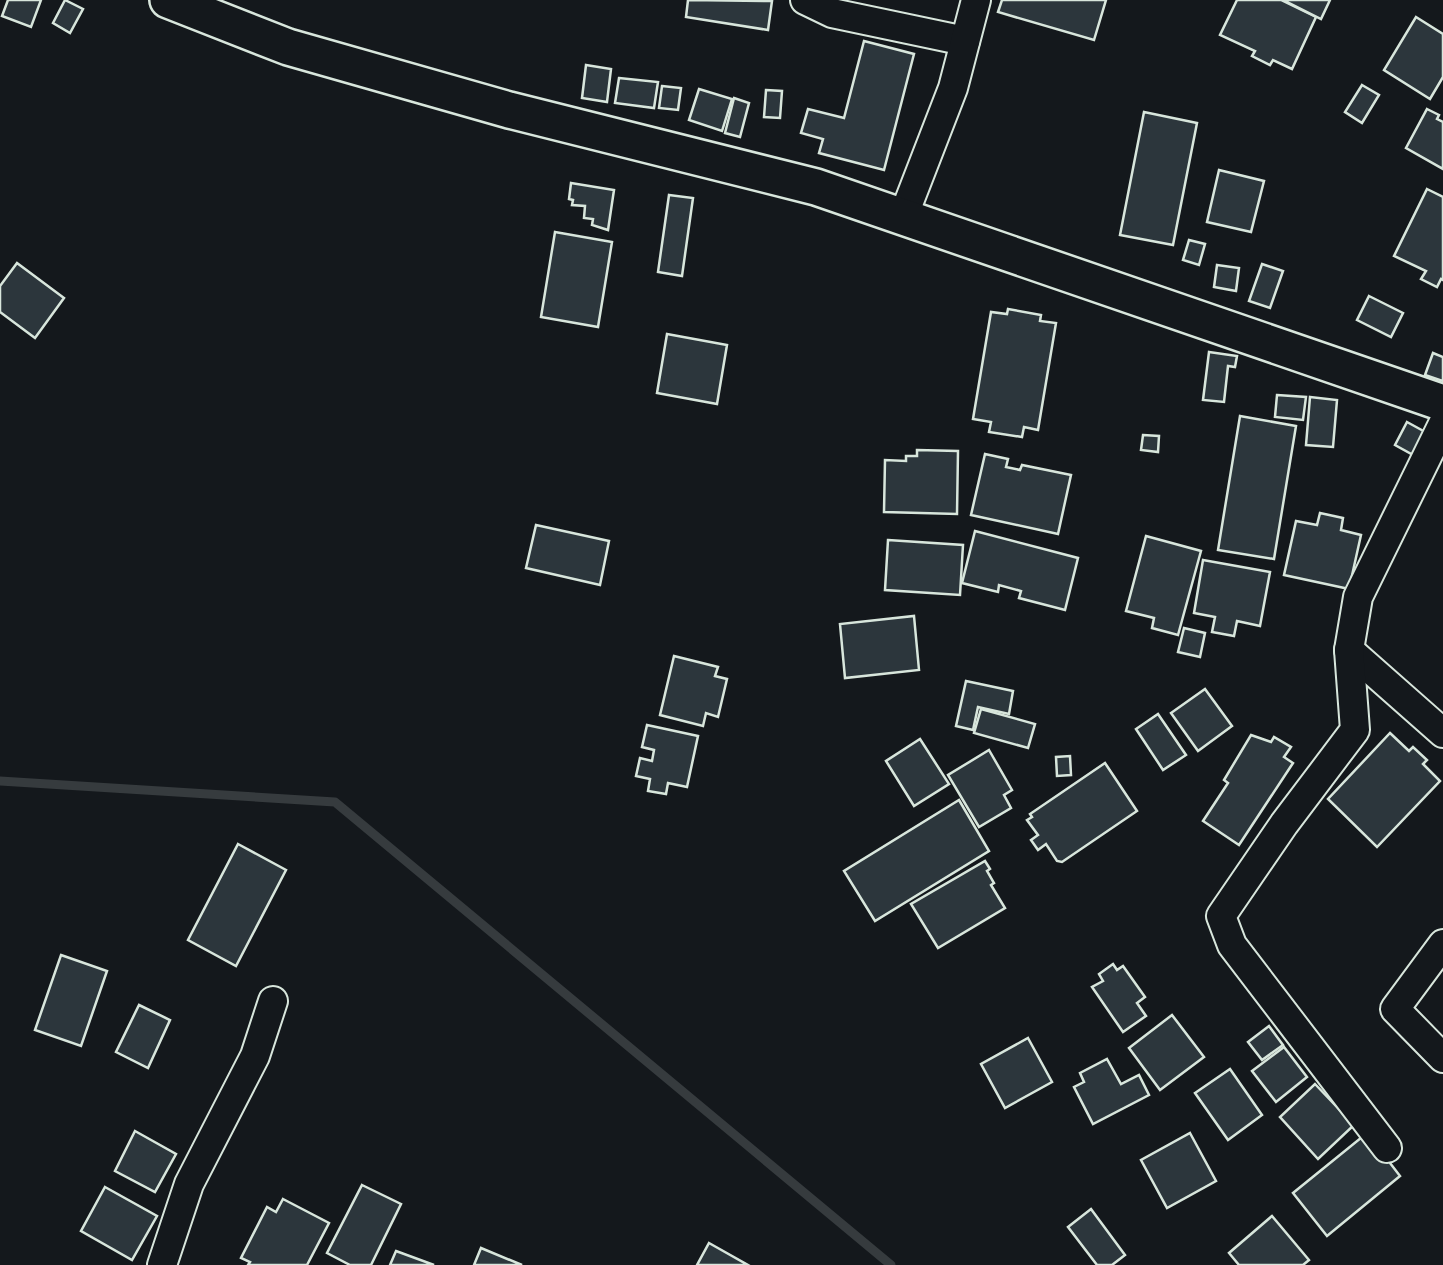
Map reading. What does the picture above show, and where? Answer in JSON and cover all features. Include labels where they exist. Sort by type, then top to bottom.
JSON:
[{"type":"street","points":[[168,0],[288,47],[509,110],[816,187],[1443,403]]},
{"type":"street","points":[[805,0],[832,13],[965,40]]},
{"type":"street","points":[[903,217],[953,88],[976,0]]},
{"type":"street","points":[[1387,1148],[1232,945],[1221,916],[1284,824],[1356,730],[1349,650],[1358,597],[1443,424]]},
{"type":"street","points":[[1349,650],[1443,733]]},
{"type":"street","points":[[1443,944],[1395,1009],[1443,1058]]},
{"type":"street","points":[[162,1265],[190,1184],[254,1056],[273,1001]]},
{"type":"building","points":[[8,0],[41,0],[31,27],[2,16]]},
{"type":"building","points":[[65,0],[83,9],[70,33],[53,23]]},
{"type":"building","points":[[688,0],[772,1],[768,30],[686,17]]},
{"type":"building","points":[[1002,0],[1106,0],[1094,40],[998,12]]},
{"type":"building","points":[[1237,0],[1281,0],[1316,17],[1292,69],[1273,60],[1270,65],[1252,56],[1255,51],[1220,35]]},
{"type":"building","points":[[1283,0],[1330,0],[1321,19]]},
{"type":"building","points":[[1416,17],[1443,34],[1443,77],[1430,99],[1384,70]]},
{"type":"building","points":[[864,41],[914,54],[884,170],[819,153],[823,139],[801,133],[808,109],[844,118]]},
{"type":"building","points":[[586,65],[611,69],[607,102],[582,98]]},
{"type":"building","points":[[619,78],[658,82],[654,108],[615,103]]},
{"type":"building","points":[[1362,85],[1379,95],[1362,123],[1345,112]]},
{"type":"building","points":[[662,86],[681,88],[678,110],[659,108]]},
{"type":"building","points":[[699,89],[732,99],[722,131],[689,120]]},
{"type":"building","points":[[766,90],[782,91],[780,118],[764,117]]},
{"type":"building","points":[[734,98],[749,103],[740,137],[725,133]]},
{"type":"building","points":[[1427,109],[1443,122],[1443,169],[1406,148]]},
{"type":"building","points":[[1144,112],[1197,123],[1173,245],[1120,235]]},
{"type":"building","points":[[1219,170],[1264,181],[1251,232],[1207,222]]},
{"type":"building","points":[[571,183],[614,190],[608,230],[592,225],[593,219],[584,218],[585,206],[572,205]]},
{"type":"building","points":[[1427,189],[1443,197],[1443,280],[1437,287],[1421,279],[1426,271],[1394,256]]},
{"type":"building","points":[[669,195],[693,198],[682,276],[658,272]]},
{"type":"building","points":[[555,232],[612,242],[598,327],[541,317]]},
{"type":"building","points":[[1189,240],[1205,244],[1199,265],[1183,260]]},
{"type":"building","points":[[17,263],[64,298],[35,338],[0,312],[0,286]]},
{"type":"building","points":[[1262,264],[1283,271],[1270,308],[1249,301]]},
{"type":"building","points":[[1217,265],[1239,268],[1236,291],[1214,287]]},
{"type":"building","points":[[1369,296],[1403,313],[1391,337],[1357,320]]},
{"type":"building","points":[[1008,309],[1041,315],[1040,321],[1056,323],[1038,430],[1024,427],[1022,437],[989,432],[991,422],[973,419],[991,312],[1007,314]]},
{"type":"building","points":[[667,334],[727,345],[717,404],[657,393]]},
{"type":"building","points":[[1209,352],[1237,356],[1235,367],[1228,366],[1224,402],[1203,400]]},
{"type":"building","points":[[1433,353],[1443,357],[1443,381],[1425,375]]},
{"type":"building","points":[[1277,395],[1306,397],[1303,420],[1275,417]]},
{"type":"building","points":[[1310,397],[1337,400],[1333,447],[1306,445]]},
{"type":"building","points":[[1240,416],[1296,426],[1274,559],[1218,550]]},
{"type":"building","points":[[1407,422],[1427,433],[1415,456],[1395,445]]},
{"type":"building","points":[[1143,435],[1159,436],[1158,452],[1141,450]]},
{"type":"building","points":[[917,450],[958,451],[957,514],[884,512],[885,460],[906,461],[906,456],[917,456]]},
{"type":"building","points":[[985,454],[1008,459],[1006,467],[1020,470],[1022,465],[1071,475],[1058,534],[971,515]]},
{"type":"building","points":[[1320,513],[1343,518],[1341,530],[1361,535],[1349,589],[1284,575],[1296,521],[1317,525]]},
{"type":"building","points":[[536,525],[609,541],[600,585],[526,568]]},
{"type":"building","points":[[975,531],[1078,558],[1065,610],[1019,598],[1021,591],[999,585],[998,592],[962,583]]},
{"type":"building","points":[[1146,536],[1201,551],[1178,635],[1152,628],[1154,618],[1126,611]]},
{"type":"building","points":[[888,540],[963,545],[960,595],[885,590]]},
{"type":"building","points":[[1203,560],[1270,572],[1260,626],[1237,621],[1234,636],[1212,632],[1215,617],[1194,613]]},
{"type":"building","points":[[914,616],[919,670],[845,678],[840,624]]},
{"type":"building","points":[[1184,628],[1205,633],[1200,657],[1178,652]]},
{"type":"building","points":[[674,656],[718,667],[715,676],[727,679],[718,717],[706,713],[703,726],[660,715]]},
{"type":"building","points":[[966,681],[1013,691],[1009,714],[978,707],[973,730],[956,726]]},
{"type":"building","points":[[1205,689],[1232,726],[1198,751],[1171,713]]},
{"type":"building","points":[[981,709],[1035,724],[1028,748],[974,733]]},
{"type":"building","points":[[1158,714],[1186,755],[1163,770],[1136,729]]},
{"type":"building","points":[[647,725],[698,736],[687,787],[668,783],[666,794],[648,791],[650,779],[636,776],[640,758],[652,761],[654,750],[642,747]]},
{"type":"building","points":[[1390,733],[1409,751],[1413,747],[1427,760],[1423,764],[1440,781],[1377,847],[1328,799]]},
{"type":"building","points":[[1251,735],[1271,742],[1274,737],[1291,747],[1284,757],[1293,763],[1239,845],[1203,821],[1228,783],[1224,780]]},
{"type":"building","points":[[920,739],[949,784],[914,806],[886,761]]},
{"type":"building","points":[[989,750],[1012,790],[1004,795],[1011,808],[979,827],[948,775]]},
{"type":"building","points":[[1070,756],[1071,775],[1057,776],[1056,757]]},
{"type":"building","points":[[1105,763],[1137,811],[1062,862],[1057,861],[1046,844],[1038,850],[1031,840],[1038,835],[1027,820],[1032,817],[1030,814]]},
{"type":"building","points":[[959,800],[989,851],[875,921],[844,871]]},
{"type":"building","points":[[238,844],[286,870],[236,966],[188,940]]},
{"type":"building","points":[[985,861],[994,883],[991,885],[1005,908],[938,948],[911,904]]},
{"type":"building","points":[[61,955],[107,971],[81,1046],[35,1030]]},
{"type":"building","points":[[1113,964],[1117,970],[1123,966],[1145,997],[1137,1003],[1146,1016],[1123,1032],[1092,987],[1103,981],[1099,974]]},
{"type":"building","points":[[139,1005],[170,1020],[148,1068],[116,1052]]},
{"type":"building","points":[[1172,1015],[1204,1057],[1160,1090],[1129,1048]]},
{"type":"building","points":[[1269,1026],[1283,1045],[1262,1060],[1248,1042]]},
{"type":"building","points":[[1028,1038],[1052,1082],[1005,1108],[981,1064]]},
{"type":"building","points":[[1284,1047],[1307,1077],[1276,1102],[1252,1071]]},
{"type":"building","points":[[1107,1059],[1121,1084],[1139,1075],[1149,1095],[1093,1124],[1074,1087],[1084,1082],[1080,1073]]},
{"type":"building","points":[[1230,1069],[1262,1115],[1228,1140],[1195,1093]]},
{"type":"building","points":[[1315,1084],[1354,1125],[1318,1159],[1280,1117]]},
{"type":"building","points":[[135,1131],[176,1154],[155,1192],[115,1171]]},
{"type":"building","points":[[1190,1133],[1216,1181],[1167,1208],[1141,1160]]},
{"type":"building","points":[[1367,1133],[1400,1176],[1327,1236],[1293,1193]]},
{"type":"building","points":[[362,1185],[401,1204],[371,1265],[350,1265],[327,1253]]},
{"type":"building","points":[[105,1187],[157,1216],[132,1260],[81,1231]]},
{"type":"building","points":[[283,1199],[329,1223],[307,1265],[248,1265],[250,1262],[241,1258],[267,1207],[276,1212]]},
{"type":"building","points":[[1091,1209],[1125,1255],[1112,1265],[1097,1265],[1068,1227]]},
{"type":"building","points":[[1272,1216],[1309,1260],[1303,1265],[1239,1265],[1229,1253]]},
{"type":"building","points":[[709,1243],[748,1265],[697,1265]]},
{"type":"building","points":[[481,1248],[522,1265],[474,1265]]},
{"type":"building","points":[[396,1251],[434,1265],[390,1265]]},
{"type":"waterway","points":[[0,781],[335,802],[891,1265]]}]
